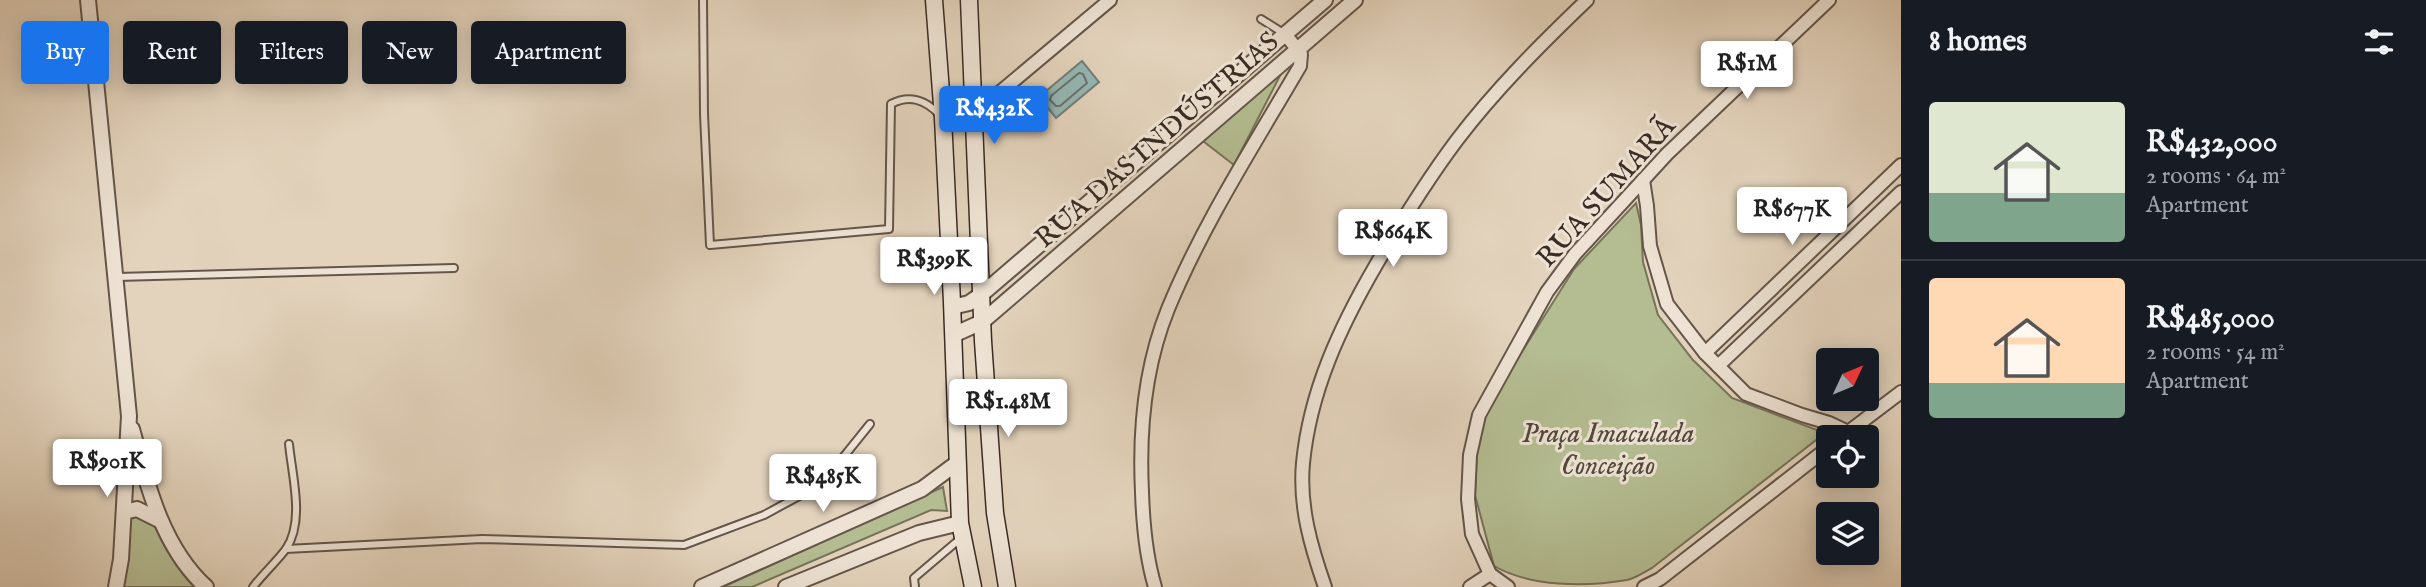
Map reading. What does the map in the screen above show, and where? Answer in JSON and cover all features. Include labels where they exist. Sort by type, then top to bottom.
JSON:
[{"type":"main road","points":[[934,0],[953,307],[961,530],[973,587]]},
{"type":"main road","points":[[969,0],[982,322],[995,513],[1007,587]]},
{"type":"street","points":[[88,0],[129,416],[121,559],[116,587]]},
{"type":"street","points":[[974,114],[1110,0]]},
{"type":"street","name":"RUA DAS INDÚSTRIAS","points":[[953,307],[969,303],[982,294],[1325,0]]},
{"type":"street","name":"RUA DAS INDÚSTRIAS","points":[[953,335],[982,322],[1355,0]]},
{"type":"street","name":"RUA SUMARÃ","points":[[1490,574],[1472,534],[1468,499],[1470,455],[1479,415],[1547,292],[1575,254],[1667,154],[1829,0]]},
{"type":"street","points":[[1325,587],[1307,533],[1303,466],[1311,411],[1330,355],[1360,292],[1402,220],[1457,140],[1512,75],[1585,1]]},
{"type":"street","points":[[1155,587],[1143,523],[1140,453],[1148,383],[1156,346],[1168,310],[1213,217],[1300,66],[1302,60],[1298,49],[1284,34]]},
{"type":"street","points":[[1705,353],[1901,165]]},
{"type":"street","points":[[1643,180],[1650,246],[1667,304],[1705,353],[1746,394],[1832,425]]},
{"type":"street","points":[[1718,366],[1901,192]]},
{"type":"street","points":[[1841,222],[1855,236]]},
{"type":"street","points":[[1858,425],[1901,392]]},
{"type":"street","points":[[129,416],[148,486],[161,521],[172,543],[206,587]]},
{"type":"street","points":[[1644,587],[1660,579],[1816,457]]},
{"type":"street","points":[[702,587],[922,489],[957,463]]},
{"type":"street","points":[[124,512],[137,509],[161,521]]},
{"type":"street","points":[[786,587],[919,533],[961,530]]},
{"type":"street","points":[[1469,587],[1490,574],[1508,587]]},
{"type":"lane","points":[[704,0],[704,114],[710,244],[889,229],[891,104],[901,99],[913,98],[930,105],[943,118]]},
{"type":"lane","points":[[1261,19],[1284,34]]},
{"type":"lane","points":[[115,278],[454,268]]},
{"type":"lane","points":[[285,549],[482,539],[684,545],[764,515],[812,489],[841,460],[870,424]]},
{"type":"lane","points":[[253,587],[285,549],[295,532],[296,512],[289,444]]},
{"type":"lane","points":[[915,587],[914,578],[961,530]]},
{"type":"green space","points":[[1286,64],[1234,165],[1199,138]]},
{"type":"green space","name":"Praça Imaculada Conceição","points":[[1636,203],[1641,225],[1643,262],[1658,315],[1693,360],[1732,398],[1816,430],[1816,440],[1652,568],[1627,580],[1559,584],[1524,578],[1494,566],[1475,495],[1477,454],[1485,417],[1511,369],[1574,269]]},
{"type":"green space","points":[[943,487],[947,511],[931,510],[752,587],[723,587]]},
{"type":"green space","points":[[130,514],[148,517],[198,587],[119,587],[126,565]]},
{"type":"water","points":[[1082,61],[1099,82],[1056,118],[1039,97]]}]
